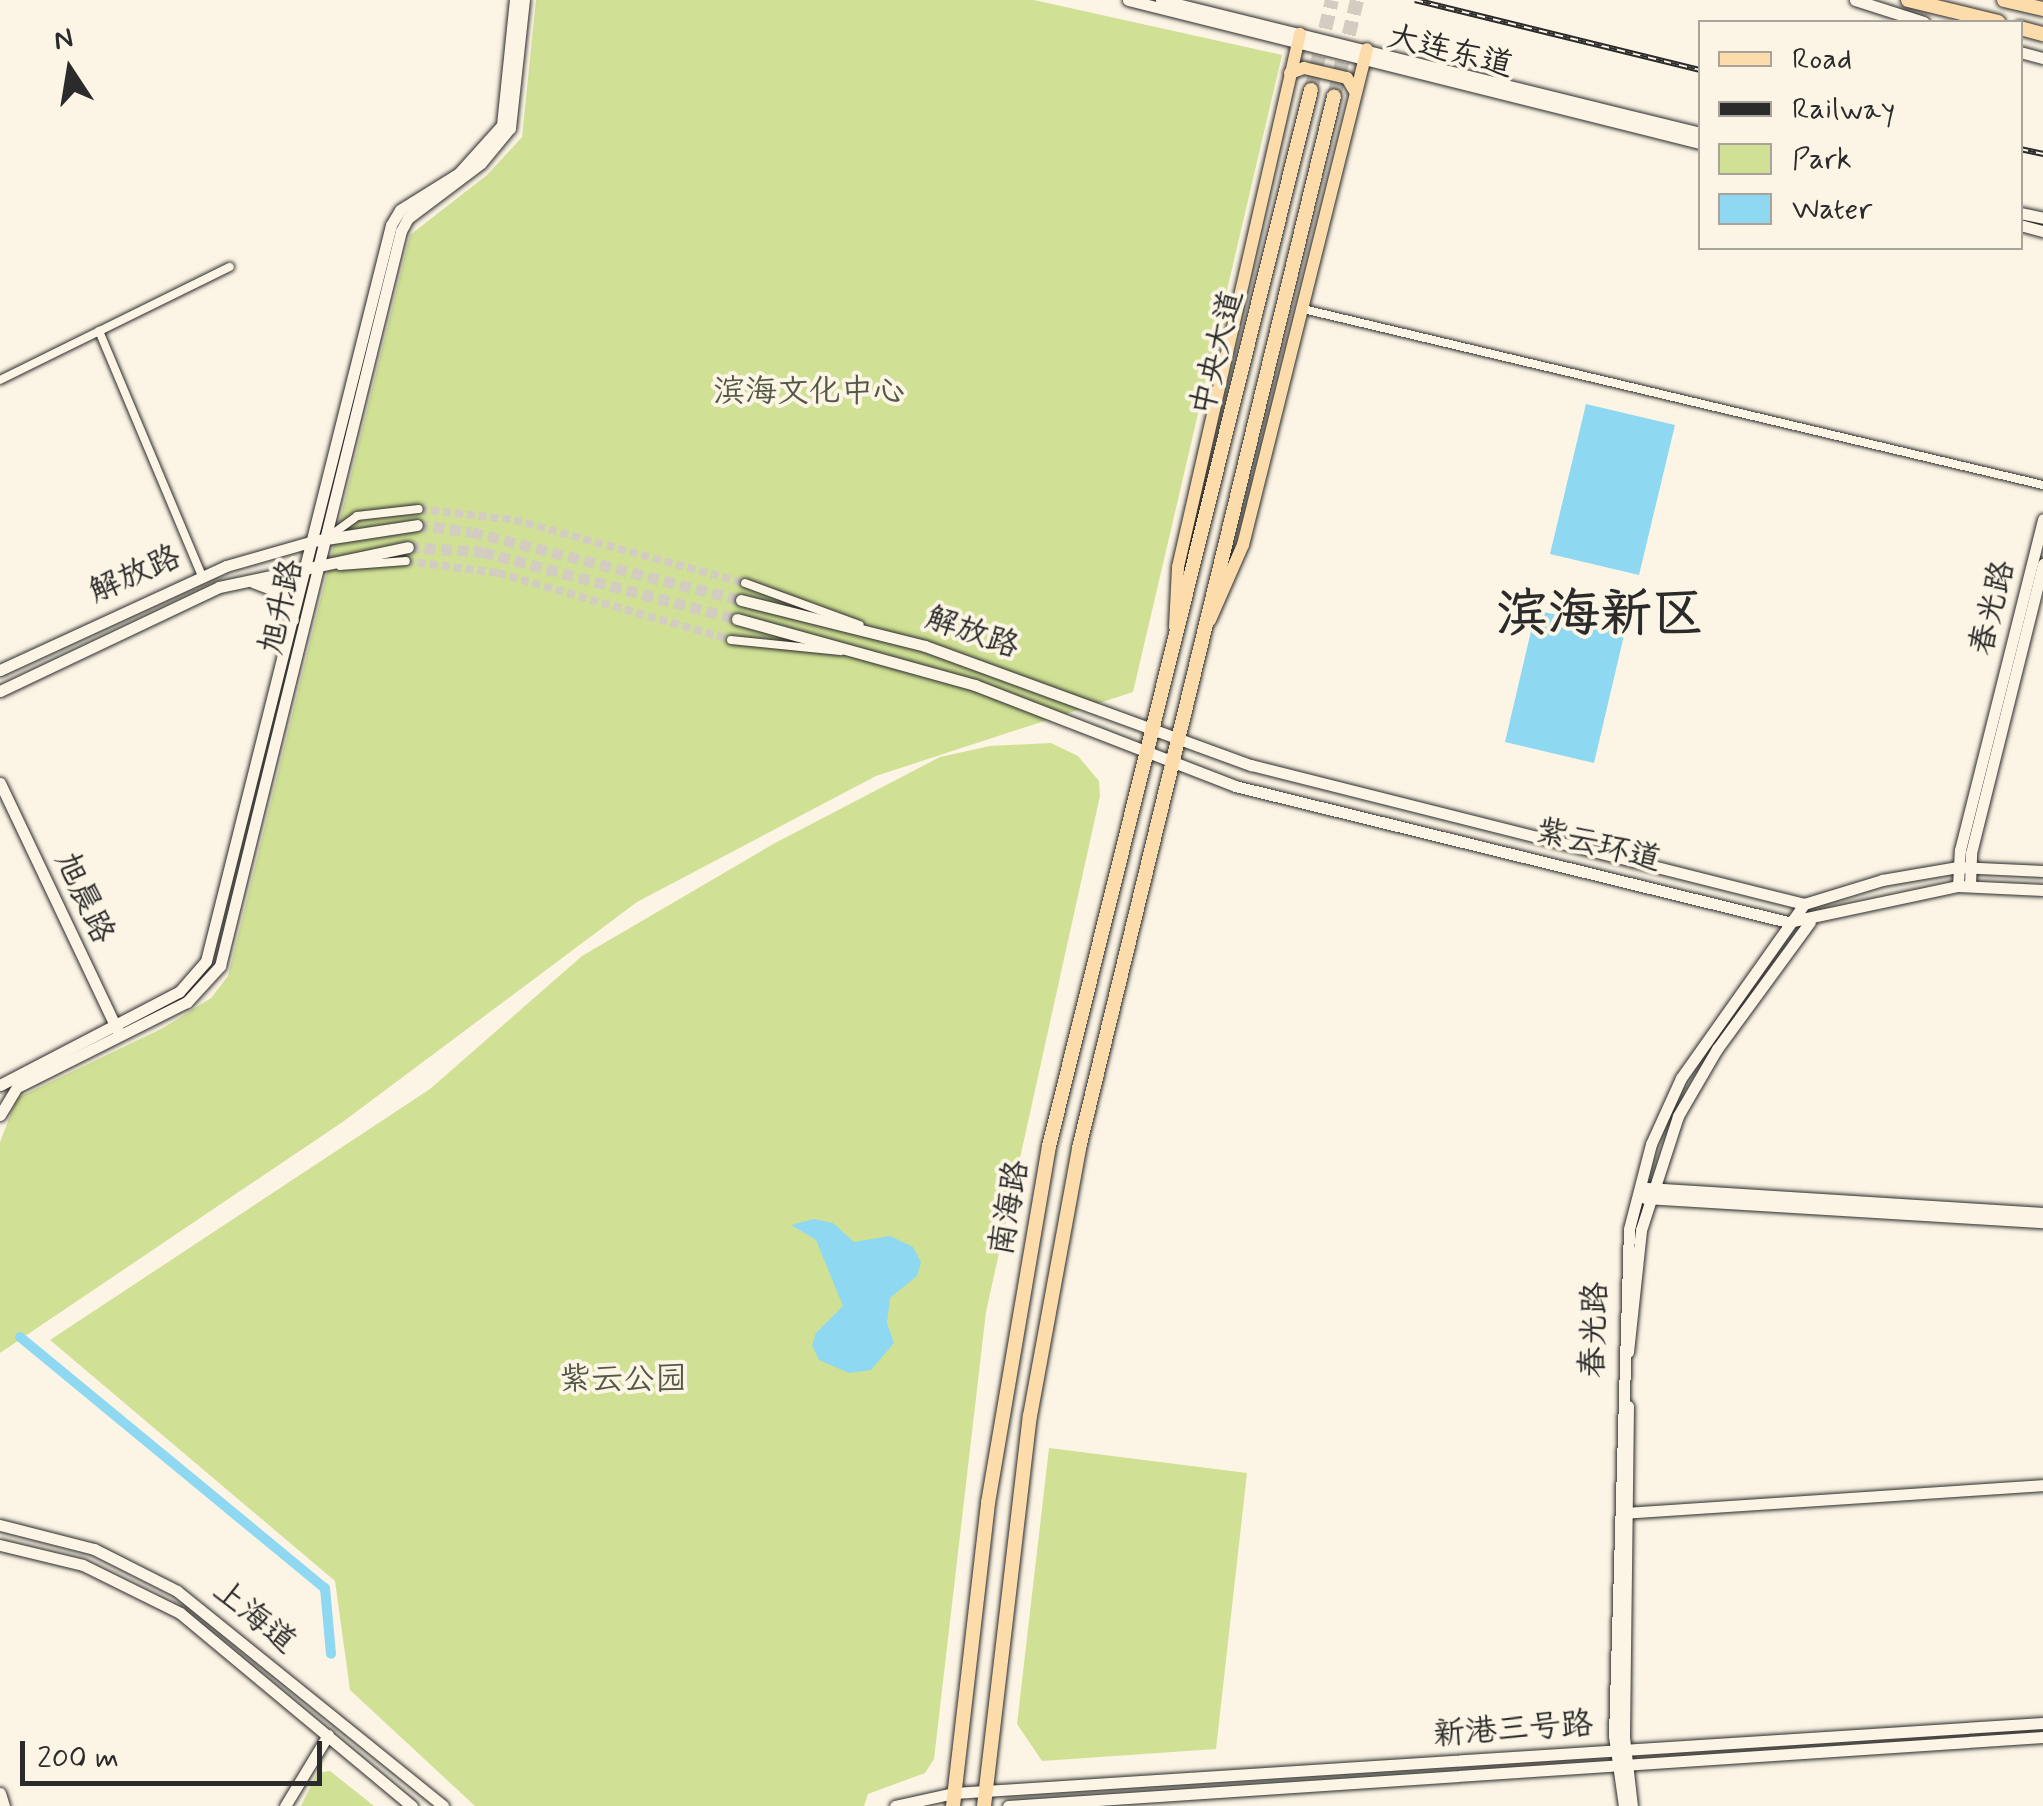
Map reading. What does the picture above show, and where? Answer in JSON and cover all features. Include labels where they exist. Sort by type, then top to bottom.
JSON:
[{"type":"highway","points":[[1908,0],[1990,20]]},
{"type":"highway","points":[[2004,0],[2043,9]]},
{"type":"highway","name":"中央大道","points":[[1176,629],[1311,90]]},
{"type":"highway","name":"中央大道","points":[[1201,636],[1334,96]]},
{"type":"highway","name":"南海路","points":[[953,1800],[988,1503],[1048,1146],[1176,629]]},
{"type":"highway","name":"南海路","points":[[985,1800],[1048,1305],[1201,636]]},
{"type":"main road","points":[[1176,629],[1178,567],[1298,38]]},
{"type":"main road","points":[[1201,636],[1244,545],[1365,54]]},
{"type":"main road","points":[[1290,73],[1304,68],[1347,78],[1356,93]]},
{"type":"street","points":[[515,0],[516,42]]},
{"type":"street","points":[[516,42],[524,0]]},
{"type":"street","name":"大连东道","points":[[1128,0],[1698,132]]},
{"type":"street","name":"大连东道","points":[[1162,0],[1298,38]]},
{"type":"street","points":[[1856,0],[1918,20]]},
{"type":"street","name":"旭升路","points":[[0,1086],[117,1030],[187,1002],[224,955],[319,540],[401,231],[413,214],[467,176],[510,128],[516,42]]},
{"type":"street","name":"大连东道","points":[[1365,54],[1698,143]]},
{"type":"street","points":[[0,380],[230,267]]},
{"type":"street","points":[[1303,309],[2043,485]]},
{"type":"street","points":[[99,332],[202,576]]},
{"type":"street","points":[[319,540],[358,516],[420,509]]},
{"type":"street","name":"春光路","points":[[1964,885],[1964,866],[2043,519]]},
{"type":"street","name":"解放路","points":[[0,670],[202,576],[319,540],[417,525]]},
{"type":"street","name":"解放路","points":[[0,690],[239,582],[315,564],[407,554]]},
{"type":"street","name":"旭升路","points":[[1,1111],[16,1087],[186,986],[210,954],[294,628],[315,564]]},
{"type":"street","name":"春光路","points":[[1964,866],[2043,564]]},
{"type":"street","points":[[239,582],[277,588],[290,604],[294,628]]},
{"type":"street","points":[[744,583],[869,629]]},
{"type":"street","name":"解放路","points":[[741,600],[869,629],[1011,675],[1177,743]]},
{"type":"street","name":"解放路","points":[[737,618],[866,651],[1035,706],[1145,755]]},
{"type":"street","points":[[730,640],[866,651]]},
{"type":"street","name":"紫云环道","points":[[1177,743],[1804,904]]},
{"type":"street","name":"紫云环道","points":[[1145,755],[1171,765],[1788,922],[1810,922],[1964,885],[2043,890]]},
{"type":"street","name":"旭晨路","points":[[0,783],[117,1030]]},
{"type":"street","points":[[1804,904],[1882,880],[1964,866],[2043,871]]},
{"type":"street","name":"春光路","points":[[1624,1806],[1622,1302],[1637,1192],[1681,1078],[1804,904]]},
{"type":"street","name":"春光路","points":[[1623,1513],[1628,1349],[1651,1194],[1697,1079],[1810,922]]},
{"type":"street","points":[[1637,1192],[2043,1222]]},
{"type":"street","points":[[1651,1194],[2043,1213]]},
{"type":"street","points":[[1623,1513],[2043,1485]]},
{"type":"street","name":"上海道","points":[[0,1524],[94,1549],[177,1591],[443,1806]]},
{"type":"street","name":"上海道","points":[[0,1546],[83,1565],[160,1600],[203,1628],[412,1806]]},
{"type":"street","name":"新港三号路","points":[[1008,1806],[2043,1723]]},
{"type":"street","points":[[285,1806],[328,1735]]},
{"type":"street","name":"新港三号路","points":[[985,1800],[1623,1757],[2043,1737]]},
{"type":"street","name":"春光路","points":[[1623,1757],[1632,1806]]},
{"type":"street","points":[[0,1794],[4,1806]]},
{"type":"street","points":[[895,1806],[985,1800]]},
{"type":"green space","name":"滨海文化中心","points":[[536,0],[1034,0],[1282,55],[1133,692],[876,776],[637,902],[344,1121],[0,1353],[0,1142],[17,1098],[163,1028],[211,998],[228,976],[410,235],[487,175],[522,137]]},
{"type":"green space","name":"紫云公园","points":[[1051,743],[1078,756],[1099,781],[1100,796],[986,1312],[934,1759],[925,1773],[868,1794],[864,1806],[475,1806],[350,1690],[335,1581],[50,1340],[430,1089],[582,956],[775,843],[940,757],[990,746]]},
{"type":"green space","points":[[1049,1448],[1247,1473],[1216,1749],[1042,1761],[1017,1724]]},
{"type":"green space","points":[[330,1771],[374,1806],[301,1806],[317,1773]]},
{"type":"water","points":[[1586,404],[1675,425],[1639,575],[1550,554]]},
{"type":"water","points":[[1536,610],[1625,631],[1594,763],[1505,742]]},
{"type":"water","points":[[814,1219],[833,1223],[854,1242],[890,1236],[913,1247],[921,1262],[917,1276],[890,1298],[887,1323],[894,1343],[871,1370],[849,1373],[819,1360],[812,1345],[816,1333],[843,1306],[816,1240],[791,1225]]},
{"type":"waterway","points":[[20,1337],[325,1588],[331,1654]]},
{"type":"tunnel","points":[[1311,90],[1332,0]]},
{"type":"tunnel","points":[[1334,96],[1357,0]]},
{"type":"tunnel","points":[[419,509],[514,520],[745,583]]},
{"type":"tunnel","points":[[417,525],[472,532],[741,600]]},
{"type":"tunnel","points":[[408,547],[483,552],[737,619]]},
{"type":"tunnel","points":[[406,561],[498,573],[731,640]]},
{"type":"railway","points":[[1415,0],[1698,70]]},
{"type":"railway","points":[[2023,150],[2043,154]]},
{"type":"district","name":"滨海新区","points":[[1600,617]]}]
